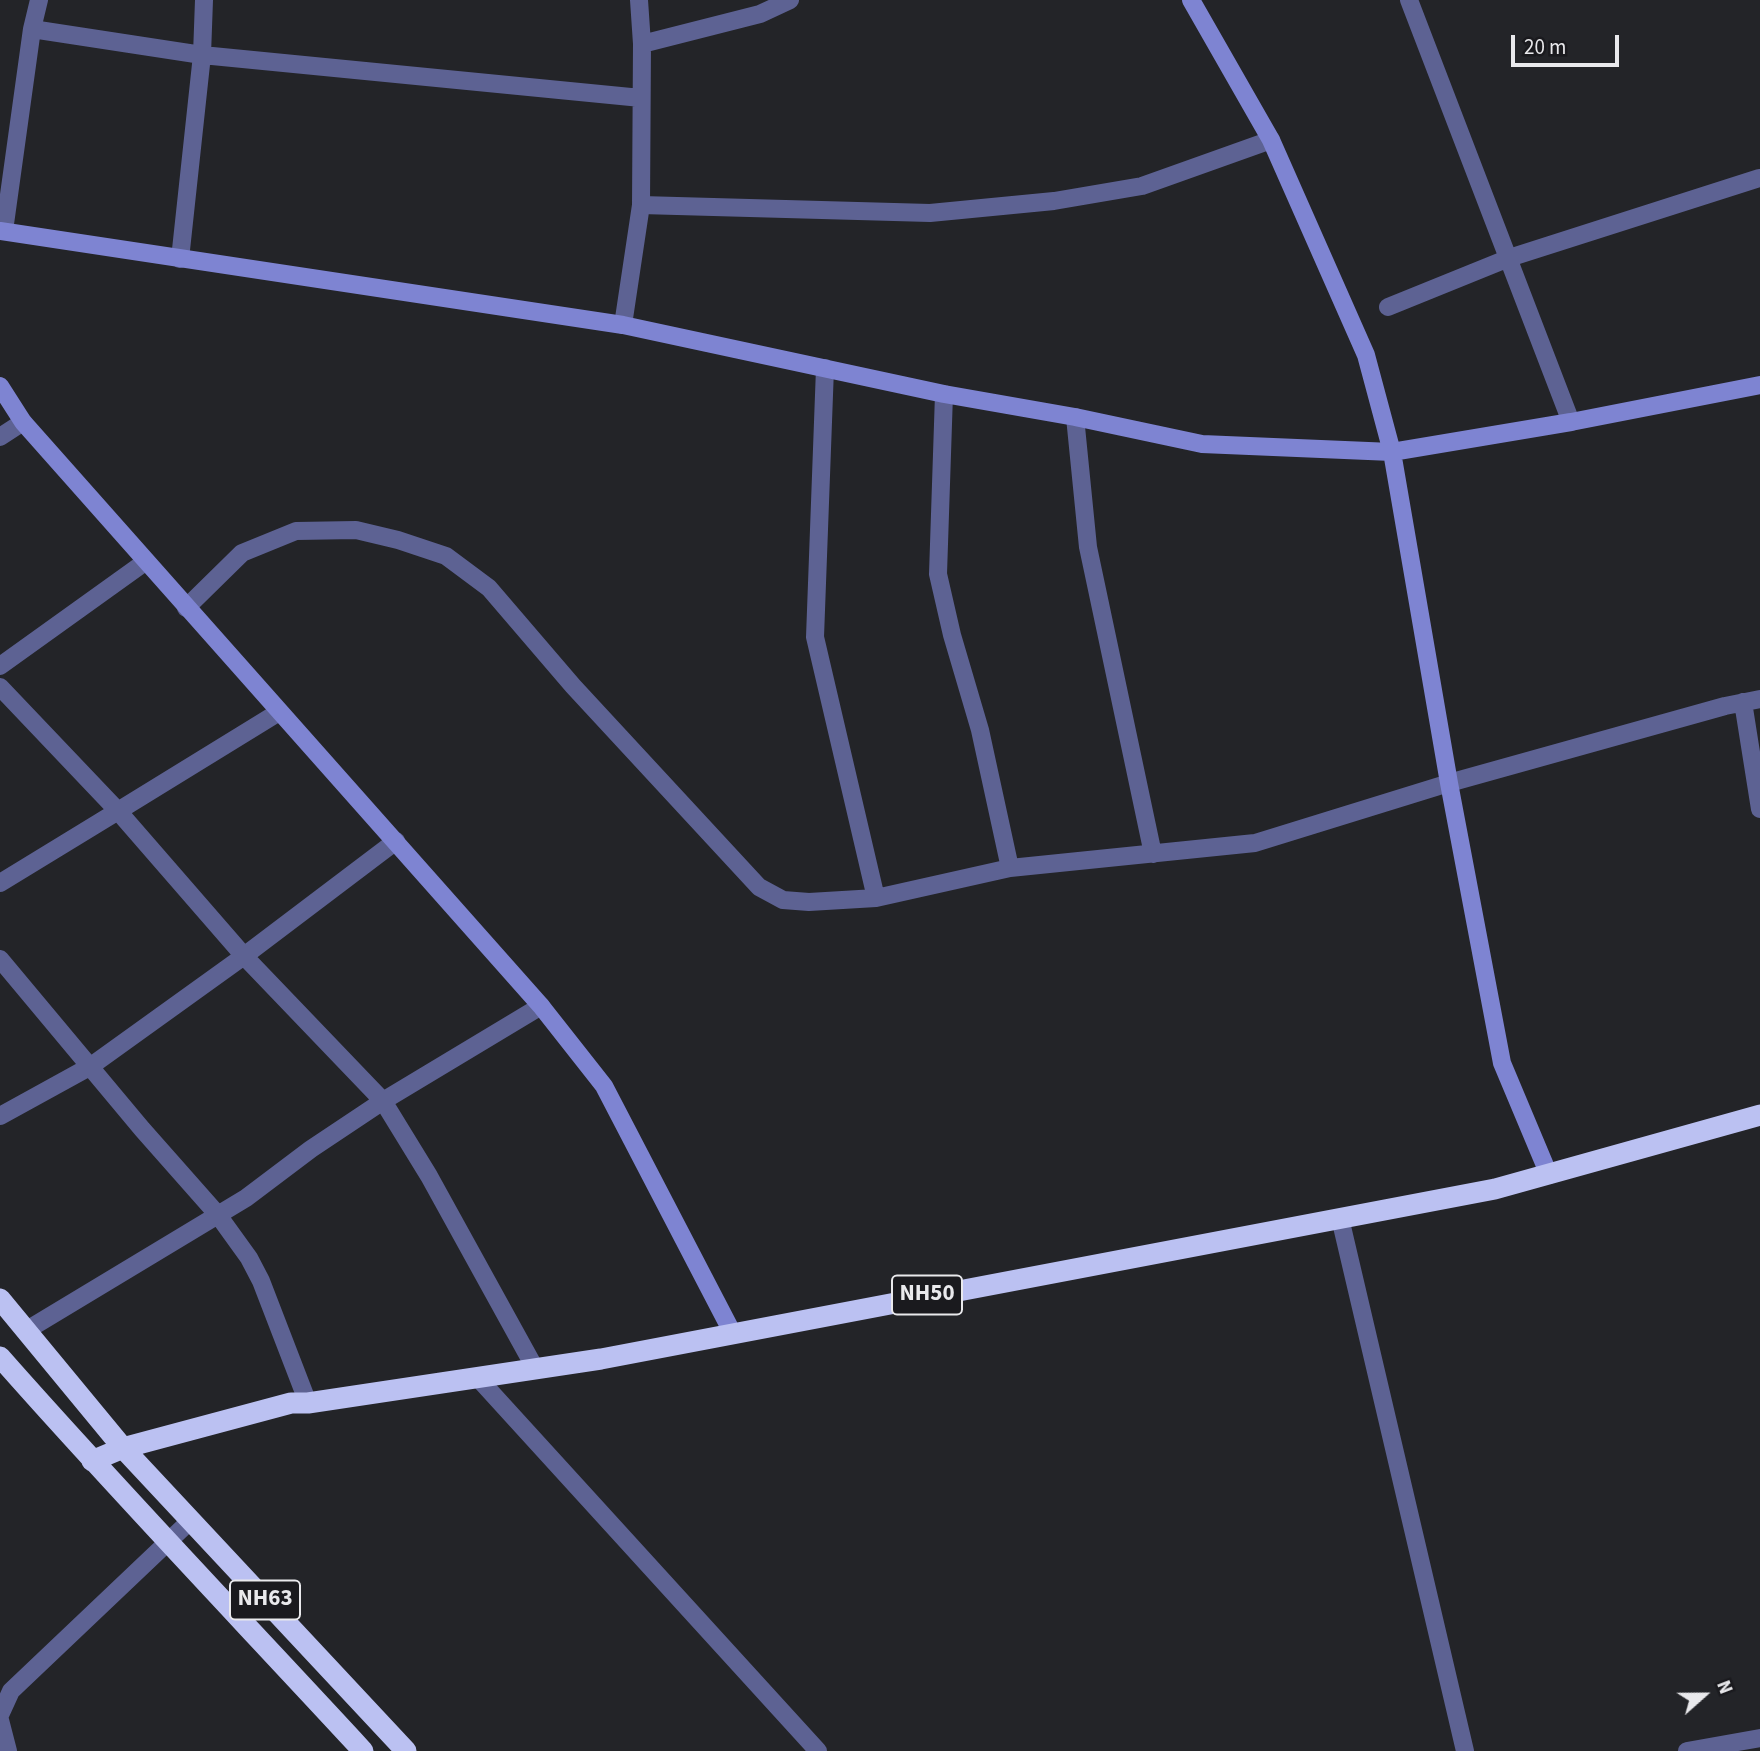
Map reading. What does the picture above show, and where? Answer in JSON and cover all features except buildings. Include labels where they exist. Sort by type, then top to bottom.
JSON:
[{"type":"highway","name":"NH50","points":[[92,1461],[123,1448],[291,1403],[536,1370],[1495,1189],[1760,1115]]},
{"type":"highway","name":"NH63","points":[[0,1299],[123,1448],[406,1751]]},
{"type":"highway","name":"NH63","points":[[0,1357],[92,1461],[363,1751]]},
{"type":"street","points":[[39,0],[32,29],[2,231],[623,326],[944,394],[1075,417],[1202,444],[1392,452],[1571,422],[1760,384]]},
{"type":"street","points":[[180,259],[202,55],[204,0]]},
{"type":"street","points":[[623,326],[641,205],[642,44],[639,0]]},
{"type":"street","points":[[642,44],[760,14],[790,0]]},
{"type":"street","points":[[1191,0],[1271,140],[1366,355],[1392,452],[1449,783],[1502,1063],[1549,1175]]},
{"type":"street","points":[[1409,0],[1571,422]]},
{"type":"street","points":[[32,29],[202,55],[641,98]]},
{"type":"street","points":[[641,205],[930,212],[1054,201],[1142,186],[1271,140]]},
{"type":"street","points":[[1388,307],[1509,258],[1759,178]]},
{"type":"street","points":[[825,368],[815,637],[876,898]]},
{"type":"street","points":[[0,386],[23,422],[541,1006],[604,1086],[732,1332]]},
{"type":"street","points":[[944,394],[939,574],[952,635],[980,730],[1010,868]]},
{"type":"street","points":[[1075,417],[1088,547],[1153,854]]},
{"type":"street","points":[[0,436],[23,422]]},
{"type":"street","points":[[186,608],[242,554],[296,531],[356,530],[446,556],[489,588],[573,686],[759,887],[783,900],[809,902],[876,898],[1010,868],[1255,843],[1449,783],[1751,701],[1760,809]]},
{"type":"street","points":[[0,666],[145,562]]},
{"type":"street","points":[[0,687],[118,811],[244,956],[383,1101],[429,1175],[536,1370]]},
{"type":"street","points":[[0,883],[279,712]]},
{"type":"street","points":[[0,1116],[91,1066],[244,956],[396,841]]},
{"type":"street","points":[[0,959],[142,1129],[218,1215],[249,1258],[261,1281],[307,1402]]},
{"type":"street","points":[[27,1330],[246,1198],[311,1149],[383,1101],[541,1006]]},
{"type":"street","points":[[1340,1218],[1465,1751]]},
{"type":"street","points":[[478,1378],[818,1751]]},
{"type":"street","points":[[0,1714],[11,1691],[191,1520]]},
{"type":"street","points":[[0,1720],[9,1751]]},
{"type":"street","points":[[1687,1751],[1760,1738]]}]
